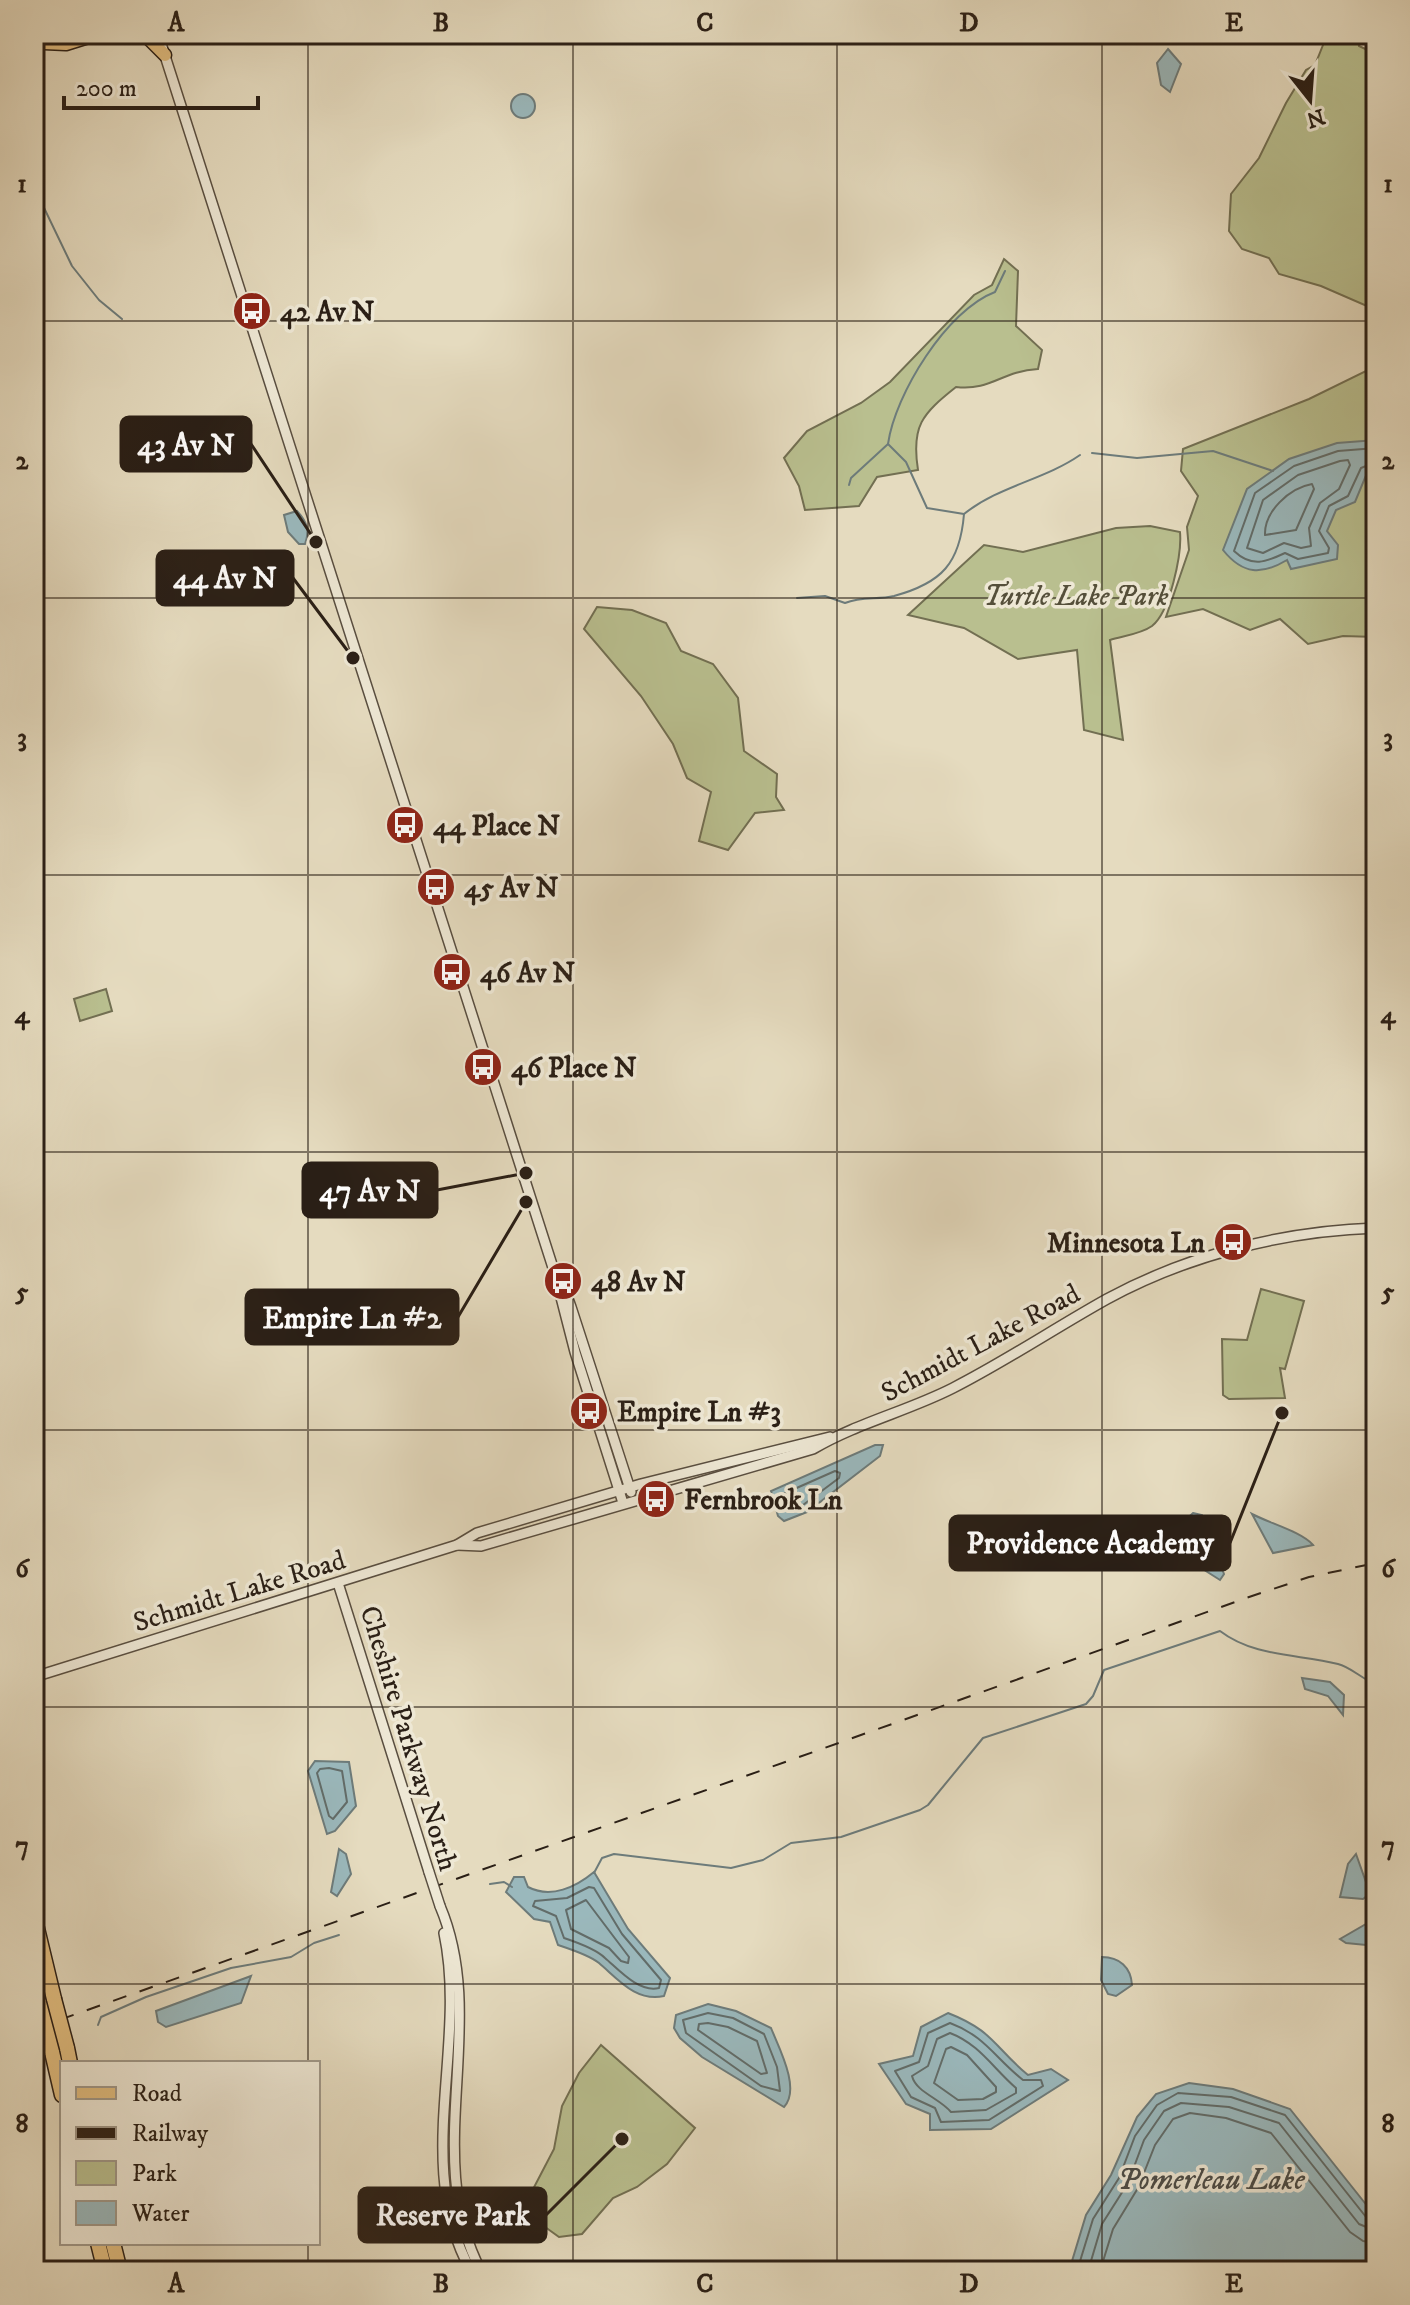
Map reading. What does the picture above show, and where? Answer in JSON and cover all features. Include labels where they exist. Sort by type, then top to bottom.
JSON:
[{"type":"highway","points":[[34,1916],[54,1999],[63,2054]]},
{"type":"highway","points":[[34,1984],[39,2003],[63,2054]]},
{"type":"highway","points":[[98,2245],[105,2271]]},
{"type":"highway","points":[[114,2245],[120,2271]]},
{"type":"main road","points":[[39,44],[72,34]]},
{"type":"main road","points":[[39,44],[66,44],[98,34]]},
{"type":"main road","points":[[144,34],[165,55]]},
{"type":"street","points":[[158,34],[202,161],[555,1274],[563,1314],[619,1490],[628,1501]]},
{"type":"street","name":"Schmidt Lake Road","points":[[457,1545],[481,1546],[628,1501],[789,1457],[951,1389],[1109,1298],[1202,1258],[1277,1239],[1376,1228]]},
{"type":"street","points":[[555,1274],[561,1279],[571,1307],[630,1487],[628,1501]]},
{"type":"street","name":"Schmidt Lake Road","points":[[34,1677],[457,1545],[477,1533],[619,1490],[813,1439],[834,1437]]},
{"type":"street","name":"Cheshire Parkway North","points":[[338,1583],[458,1970],[453,2179],[461,2225],[481,2271]]},
{"type":"street","name":"Cheshire Parkway North","points":[[440,1906],[450,1996],[443,2181],[449,2219],[471,2271]]},
{"type":"green space","points":[[1321,34],[1357,34],[1359,46],[1376,54],[1376,310],[1321,286],[1279,274],[1269,258],[1242,249],[1229,231],[1231,194],[1259,158],[1306,70],[1315,65],[1323,45]]},
{"type":"green space","points":[[1004,259],[1018,271],[1016,326],[1042,350],[1038,369],[1015,373],[979,386],[956,387],[935,405],[922,422],[916,442],[918,470],[877,477],[859,506],[805,510],[799,486],[784,458],[807,431],[861,403],[890,382],[974,295],[992,285]]},
{"type":"green space","points":[[1376,366],[1376,637],[1343,636],[1308,644],[1280,619],[1250,630],[1203,609],[1166,617],[1189,550],[1187,527],[1198,496],[1181,471],[1183,449],[1309,399]]},
{"type":"green space","name":"Turtle Lake Park","points":[[1150,526],[1180,532],[1179,554],[1174,582],[1158,619],[1143,631],[1110,640],[1123,740],[1084,730],[1077,650],[1018,659],[964,628],[908,615],[984,545],[1023,552],[1116,528]]},
{"type":"green space","points":[[597,607],[632,610],[666,623],[681,651],[713,664],[738,698],[744,751],[777,774],[776,797],[784,810],[755,813],[728,850],[699,841],[711,792],[687,778],[673,744],[641,696],[584,629]]},
{"type":"green space","points":[[106,989],[112,1011],[80,1021],[74,999]]},
{"type":"green space","points":[[1261,1289],[1304,1301],[1285,1369],[1280,1368],[1285,1398],[1229,1399],[1223,1395],[1222,1339],[1247,1340]]},
{"type":"green space","points":[[601,2045],[695,2128],[667,2164],[637,2187],[613,2198],[582,2234],[559,2237],[534,2219],[530,2195],[554,2149],[562,2106],[579,2073]]},
{"type":"water","points":[[1168,49],[1181,64],[1170,92],[1161,85],[1157,63]]},
{"type":"water","points":[[518,94],[528,94],[535,101],[535,111],[528,118],[518,118],[511,111],[511,101]]},
{"type":"water","points":[[1376,440],[1376,469],[1367,473],[1355,502],[1336,510],[1327,531],[1338,545],[1337,559],[1291,569],[1287,560],[1269,568],[1253,570],[1238,564],[1223,550],[1247,489],[1289,459],[1337,443]]},
{"type":"water","points":[[297,511],[307,526],[305,544],[299,544],[288,532],[284,515]]},
{"type":"water","points":[[875,1445],[883,1445],[880,1456],[807,1512],[784,1521],[778,1516],[771,1491]]},
{"type":"water","points":[[1193,1513],[1202,1515],[1224,1574],[1220,1580],[1195,1564],[1180,1525]]},
{"type":"water","points":[[1252,1514],[1293,1532],[1313,1545],[1273,1553]]},
{"type":"water","points":[[1302,1678],[1330,1682],[1344,1695],[1343,1715],[1328,1696],[1305,1689]]},
{"type":"water","points":[[315,1761],[349,1762],[356,1806],[335,1831],[327,1834],[308,1771]]},
{"type":"water","points":[[339,1849],[346,1854],[351,1874],[337,1896],[331,1892]]},
{"type":"water","points":[[1356,1854],[1366,1882],[1376,1889],[1363,1899],[1340,1897],[1348,1864]]},
{"type":"water","points":[[594,1872],[628,1929],[670,1978],[664,1996],[636,1993],[595,1960],[558,1945],[550,1922],[534,1919],[506,1892],[514,1877],[524,1877],[528,1887],[545,1892],[571,1887]]},
{"type":"water","points":[[1366,1924],[1376,1925],[1376,1946],[1346,1943],[1340,1939]]},
{"type":"water","points":[[1102,1957],[1119,1961],[1129,1973],[1132,1985],[1116,1996],[1108,1994],[1101,1980]]},
{"type":"water","points":[[251,1976],[241,2003],[166,2027],[158,2022],[156,2011]]},
{"type":"water","points":[[708,2004],[736,2011],[771,2028],[789,2079],[789,2099],[784,2107],[702,2057],[680,2038],[674,2028],[676,2015]]},
{"type":"water","points":[[948,2013],[985,2033],[1028,2075],[1051,2069],[1068,2080],[991,2129],[930,2130],[930,2114],[906,2104],[879,2064],[913,2056],[921,2027]]},
{"type":"water","name":"Pomerleau Lake","points":[[1189,2083],[1233,2089],[1290,2109],[1376,2217],[1376,2271],[1069,2271],[1086,2215],[1111,2175],[1137,2117],[1156,2094]]},
{"type":"waterway","points":[[34,187],[72,266],[99,300],[122,319]]},
{"type":"waterway","points":[[964,514],[927,508],[906,462],[888,444],[901,402],[926,356],[959,316],[995,292],[1005,271]]},
{"type":"waterway","points":[[849,485],[851,478],[888,444]]},
{"type":"waterway","points":[[1092,453],[1137,458],[1213,451],[1273,471]]},
{"type":"waterway","points":[[797,598],[825,596],[845,603],[894,596],[925,585],[953,558],[964,514],[992,496],[1052,471],[1080,455]]},
{"type":"waterway","points":[[594,1873],[602,1858],[614,1854],[731,1868],[763,1860],[791,1843],[841,1837],[920,1810],[928,1805],[983,1738],[1086,1704],[1093,1696],[1104,1670],[1220,1631],[1247,1646],[1343,1666],[1376,1684]]},
{"type":"waterway","points":[[490,1884],[504,1882],[512,1887]]},
{"type":"waterway","points":[[98,2025],[101,2017],[146,1997],[231,1968],[291,1957],[314,1943],[339,1935]]},
{"type":"railway","points":[[34,2029],[1252,1596],[1309,1577],[1376,1563]]},
{"type":"place","name":"42 Av N","points":[[252,311]]},
{"type":"place","name":"43 Av N","points":[[316,542]]},
{"type":"place","name":"44 Av N","points":[[353,658]]},
{"type":"place","name":"44 Place N","points":[[405,825]]},
{"type":"place","name":"45 Av N","points":[[436,887]]},
{"type":"place","name":"46 Av N","points":[[452,972]]},
{"type":"place","name":"46 Place N","points":[[483,1067]]},
{"type":"place","name":"47 Av N","points":[[526,1173]]},
{"type":"place","name":"Empire Ln #2","points":[[526,1202]]},
{"type":"place","name":"Minnesota Ln","points":[[1233,1242]]},
{"type":"place","name":"48 Av N","points":[[563,1281]]},
{"type":"place","name":"Empire Ln #3","points":[[589,1411]]},
{"type":"place","name":"Providence Academy","points":[[1282,1413]]},
{"type":"place","name":"Fernbrook Ln","points":[[656,1499]]},
{"type":"place","name":"Reserve Park","points":[[622,2139]]}]
